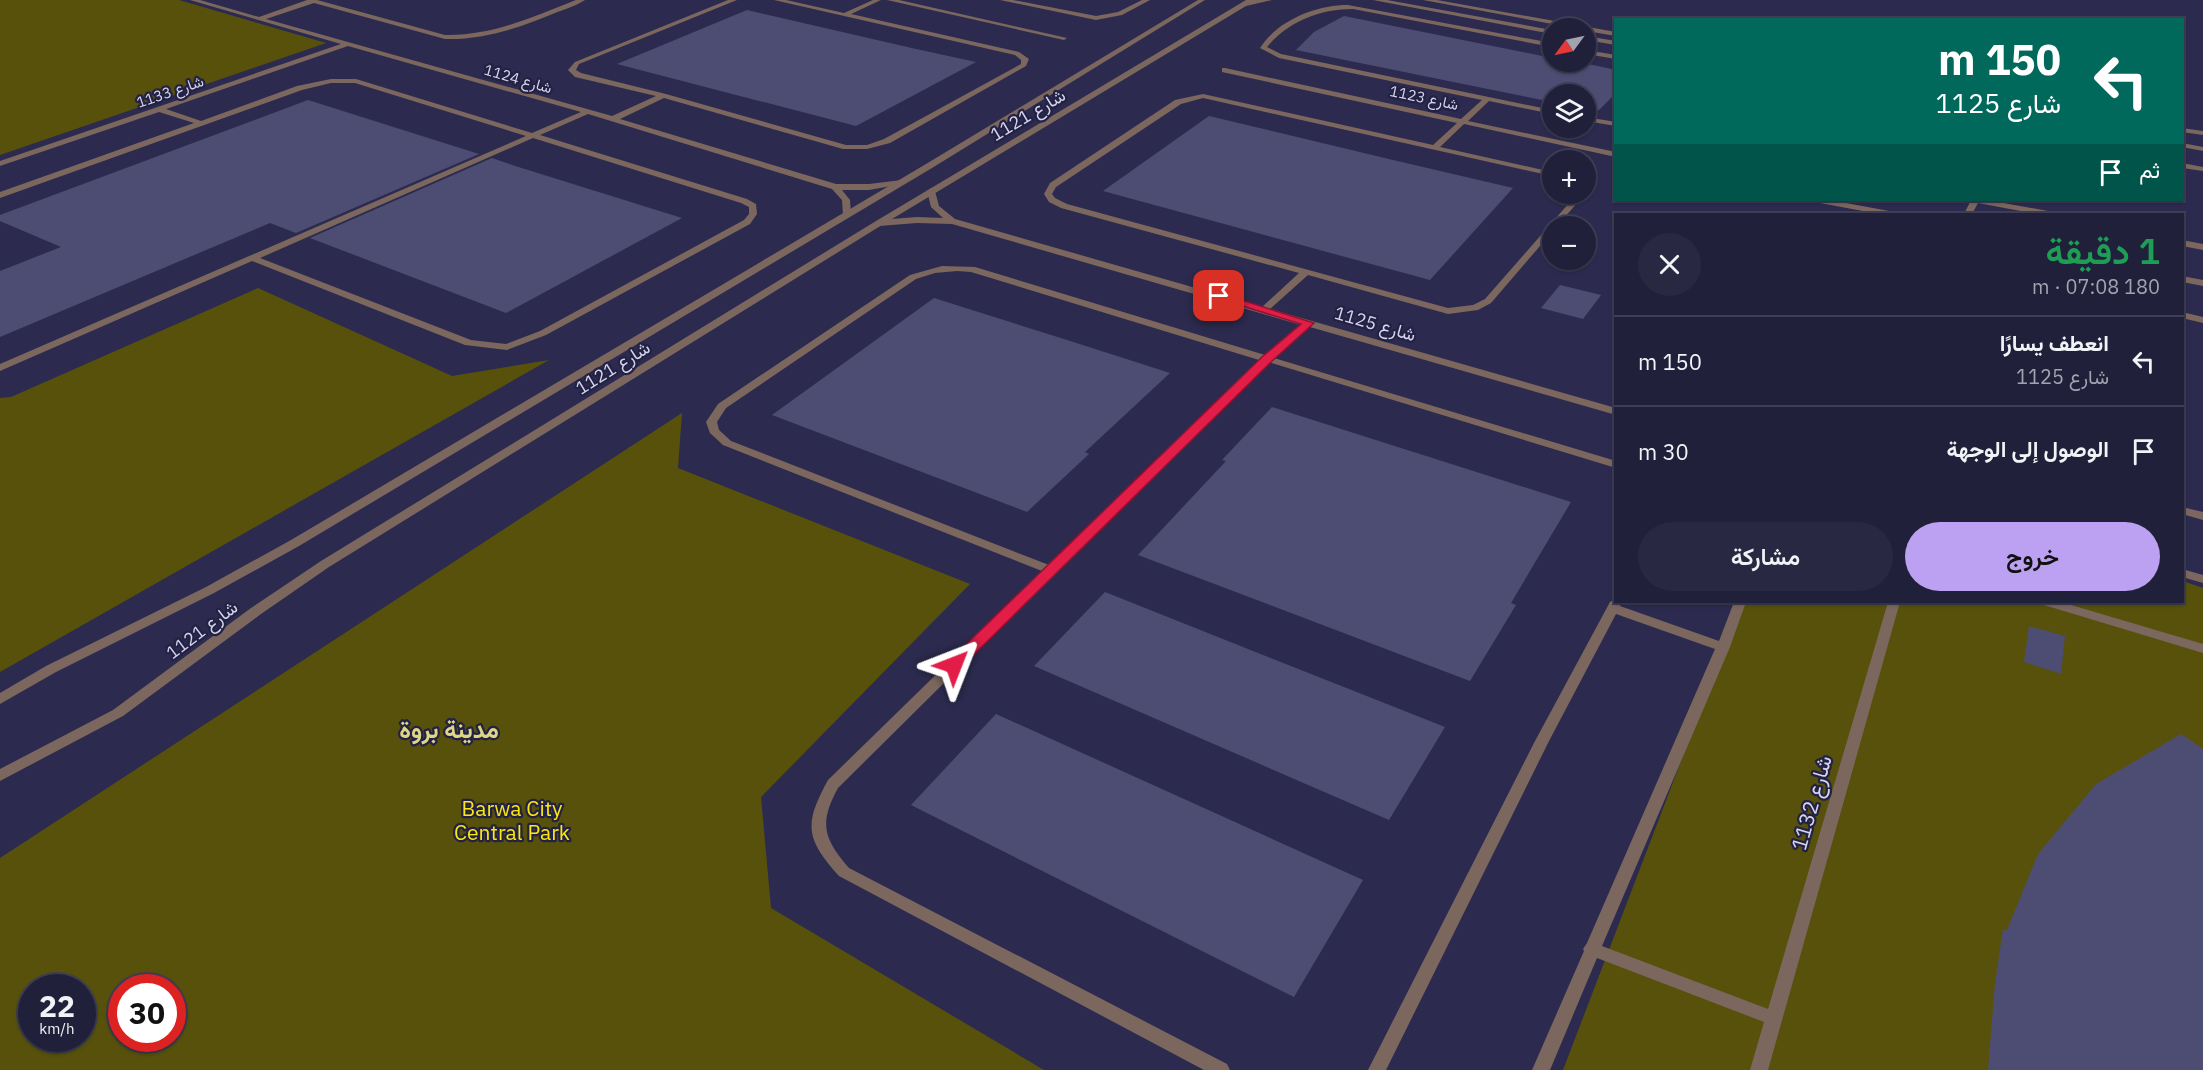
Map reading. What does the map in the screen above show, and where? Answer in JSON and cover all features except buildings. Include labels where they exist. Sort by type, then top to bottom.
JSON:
[{"type":"street","name":"شارع 1124","points":[[193,0],[613,118],[835,187],[869,187],[902,182]]},
{"type":"street","points":[[261,19],[312,1],[445,37],[462,39],[485,35],[582,0]]},
{"type":"street","points":[[734,0],[577,63],[572,70],[578,75],[846,147],[867,147],[887,141],[1024,65],[1025,59],[1017,54],[777,0]]},
{"type":"street","points":[[844,15],[878,0]]},
{"type":"street","points":[[890,0],[1064,38]]},
{"type":"street","points":[[1003,0],[1096,18],[1120,14],[1147,0]]},
{"type":"street","name":"شارع 1121","points":[[0,699],[51,669],[210,590],[295,543],[847,215],[1202,0]]},
{"type":"street","points":[[1248,2],[1269,0]]},
{"type":"street","points":[[1376,0],[1542,30]]},
{"type":"street","points":[[1426,0],[1614,34]]},
{"type":"street","points":[[1472,1],[1614,27]]},
{"type":"street","name":"شارع 1121","points":[[0,776],[118,713],[256,610],[325,564],[931,191],[1248,2]]},
{"type":"street","points":[[1542,43],[1353,7],[1331,7],[1313,11],[1269,40],[1263,48],[1280,56],[1542,110]]},
{"type":"street","points":[[1596,40],[1614,43]]},
{"type":"street","name":"شارع 1133","points":[[0,164],[348,44]]},
{"type":"street","points":[[1596,54],[1614,57]]},
{"type":"street","name":"شارع 1123","points":[[1226,70],[1614,155]]},
{"type":"street","points":[[0,195],[314,84],[346,80],[356,81],[744,201],[753,206],[753,214],[747,222],[553,328],[507,347],[469,343],[252,258]]},
{"type":"street","points":[[613,118],[663,96]]},
{"type":"street","points":[[1542,172],[1216,98],[1195,97],[1178,102],[1053,185],[1048,191],[1052,200],[1064,206],[1440,309],[1467,310],[1488,301],[1542,240]]},
{"type":"street","points":[[1435,147],[1486,99]]},
{"type":"street","points":[[160,110],[201,123]]},
{"type":"street","points":[[0,368],[585,112]]},
{"type":"street","points":[[1596,121],[1614,124]]},
{"type":"street","points":[[2184,130],[2203,133]]},
{"type":"street","points":[[2184,145],[2203,149]]},
{"type":"street","points":[[2184,165],[2203,169]]},
{"type":"street","points":[[835,187],[846,201],[847,215]]},
{"type":"street","points":[[931,191],[931,199],[935,207],[952,221]]},
{"type":"street","points":[[1825,201],[1884,213]]},
{"type":"street","points":[[1980,201],[2043,213]]},
{"type":"street","points":[[1562,216],[1573,204]]},
{"type":"street","name":"شارع 1125","points":[[879,223],[952,221],[1265,309],[1614,411]]},
{"type":"street","points":[[2184,243],[2203,247]]},
{"type":"street","points":[[1051,570],[727,443],[715,434],[711,423],[712,415],[914,277],[934,269],[972,269],[1614,464]]},
{"type":"street","points":[[1265,309],[1307,272]]},
{"type":"street","points":[[2184,279],[2203,283]]},
{"type":"street","points":[[2184,315],[2203,320]]},
{"type":"street","points":[[1221,1070],[844,872],[825,852],[818,832],[819,808],[833,784],[1266,359],[1309,323]]},
{"type":"street","points":[[2184,511],[2203,516]]},
{"type":"street","points":[[2184,574],[2203,579]]},
{"type":"street","points":[[1541,1070],[1740,603]]},
{"type":"street","name":"شارع 1132","points":[[1759,1070],[1894,603]]},
{"type":"street","points":[[2051,603],[2203,649]]},
{"type":"street","points":[[1377,1070],[1542,741],[1615,605],[1723,646]]},
{"type":"street","points":[[1591,949],[1773,1018]]},
{"type":"green space","points":[[0,0],[179,0],[326,43],[0,155]]},
{"type":"green space","points":[[258,288],[452,376],[549,360],[0,672],[0,398],[11,397]]},
{"type":"green space","name":"Barwa City Central Park","points":[[682,413],[678,468],[970,584],[761,797],[771,908],[1044,1070],[0,1070],[0,858]]},
{"type":"green space","points":[[2184,581],[2203,588],[2203,1070],[1563,1070],[1742,603],[2184,603]]},
{"type":"district","name":"مدينة بروة","points":[[449,730]]},
{"type":"route","points":[[954,665],[1266,359],[1309,323],[1219,296]]}]
